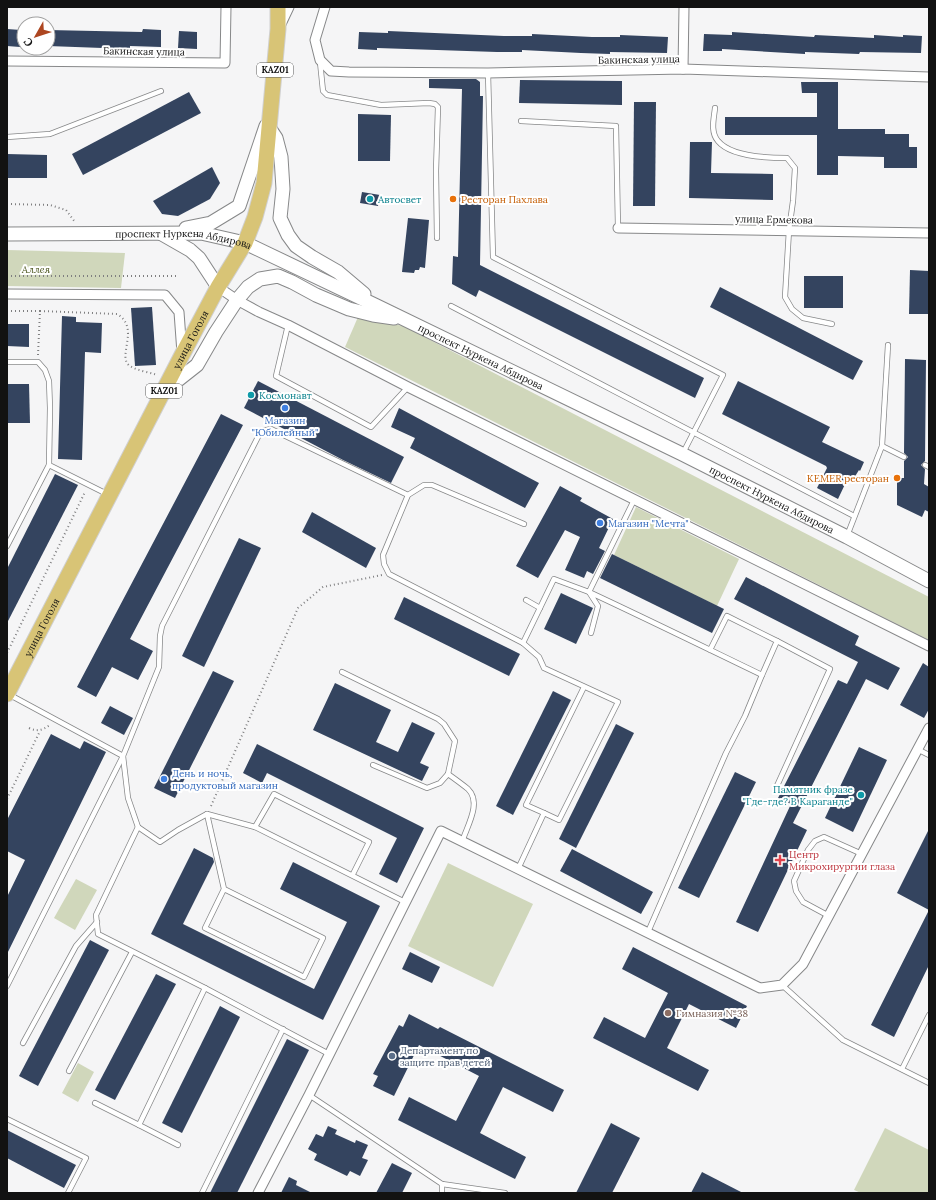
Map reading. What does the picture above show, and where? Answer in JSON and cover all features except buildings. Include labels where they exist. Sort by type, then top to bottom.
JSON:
[{"type":"highway","name":"улица Гоголя","points":[[7,694],[182,355],[218,287],[245,243],[255,217],[264,183],[278,29],[278,7]]},
{"type":"main road","points":[[167,233],[187,227],[211,223],[239,206],[271,112]]},
{"type":"main road","points":[[270,129],[276,138],[281,157],[283,189],[280,218],[288,235],[296,246],[312,258],[338,272],[375,305]]},
{"type":"main road","points":[[167,233],[199,258],[218,287]]},
{"type":"main road","name":"проспект Нуркена Абдирова","points":[[7,234],[201,233],[245,243],[682,454],[847,537],[929,581]]},
{"type":"main road","points":[[167,385],[197,365],[216,332],[238,300],[248,287],[260,279],[278,276],[316,295],[349,309],[373,315],[406,320]]},
{"type":"street","name":"Бакинская улица","points":[[7,61],[225,63],[226,7]]},
{"type":"street","points":[[270,7],[278,29]]},
{"type":"street","points":[[278,29],[288,7]]},
{"type":"street","points":[[320,60],[315,40],[326,7]]},
{"type":"street","points":[[683,69],[684,7]]},
{"type":"street","name":"Бакинская улица","points":[[320,60],[331,71],[349,72],[488,73],[683,69],[929,77]]},
{"type":"street","name":"улица Ермекова","points":[[618,228],[929,233]]},
{"type":"street","points":[[218,287],[238,300],[408,387],[929,646]]},
{"type":"street","points":[[7,294],[165,295],[179,312],[182,355]]},
{"type":"street","points":[[258,1193],[309,1095],[441,831],[760,988],[782,985],[803,964],[929,728]]},
{"type":"lane","points":[[320,60],[323,91],[327,96],[381,105],[429,103],[435,104],[438,107],[436,171],[437,238]]},
{"type":"lane","points":[[488,73],[493,257],[723,375],[682,454]]},
{"type":"lane","points":[[7,137],[50,134],[161,91]]},
{"type":"lane","points":[[715,108],[713,127],[718,141],[731,150],[763,158],[787,158],[794,168],[786,297],[792,309],[803,318],[832,324]]},
{"type":"lane","points":[[521,121],[616,126],[618,228]]},
{"type":"lane","points":[[451,306],[854,516]]},
{"type":"lane","points":[[288,325],[276,376],[371,427],[408,387]]},
{"type":"lane","points":[[847,537],[882,446],[888,345]]},
{"type":"lane","points":[[7,362],[38,362],[45,370],[49,382],[50,408],[49,465],[7,546]]},
{"type":"lane","points":[[7,986],[123,756],[159,667],[160,636],[162,626],[258,435],[263,431],[271,429],[408,495]]},
{"type":"lane","points":[[882,446],[904,457]]},
{"type":"lane","points":[[49,465],[110,495]]},
{"type":"lane","points":[[524,524],[432,485],[424,485],[408,495],[382,555],[384,564],[389,574],[523,643],[539,656],[544,668],[618,702],[559,820],[526,805],[584,687]]},
{"type":"lane","points":[[589,592],[634,500]]},
{"type":"lane","points":[[523,643],[554,579],[589,592],[762,675]]},
{"type":"lane","points":[[589,592],[598,606],[591,633]]},
{"type":"lane","points":[[526,600],[540,608]]},
{"type":"lane","points":[[710,650],[727,616],[830,669],[776,788]]},
{"type":"lane","points":[[648,932],[726,752],[745,716],[777,641]]},
{"type":"lane","points":[[342,672],[438,720],[444,724],[455,741],[448,774],[440,783],[427,788],[373,765]]},
{"type":"lane","points":[[7,694],[123,756]]},
{"type":"lane","points":[[918,749],[929,755]]},
{"type":"lane","points":[[123,756],[128,798],[138,826],[160,842],[207,814],[255,827],[353,874],[405,902]]},
{"type":"lane","points":[[448,774],[469,790],[475,805],[462,842]]},
{"type":"lane","points":[[255,827],[274,794],[370,842],[353,874]]},
{"type":"lane","points":[[518,869],[544,813]]},
{"type":"lane","points":[[207,814],[224,889],[205,928],[304,977],[324,938],[224,889]]},
{"type":"lane","points":[[138,826],[96,915],[98,934],[205,988],[329,1054]]},
{"type":"lane","points":[[828,916],[803,902],[796,891],[794,881],[808,850],[815,841],[824,837],[862,854]]},
{"type":"lane","points":[[23,1043],[76,946],[97,922]]},
{"type":"lane","points":[[69,1071],[132,952]]},
{"type":"lane","points":[[782,985],[844,1040],[929,1083]]},
{"type":"lane","points":[[139,1125],[205,988]]},
{"type":"lane","points":[[902,1069],[929,1015]]},
{"type":"lane","points":[[202,1193],[283,1029]]},
{"type":"lane","points":[[309,1095],[442,1184],[505,1193]]},
{"type":"lane","points":[[95,1103],[178,1145]]},
{"type":"lane","points":[[7,1119],[86,1158],[68,1193]]},
{"type":"lane","points":[[442,1184],[442,1193]]},
{"type":"path","points":[[7,204],[50,205],[66,210],[82,233]]},
{"type":"path","points":[[7,276],[176,276]]},
{"type":"path","points":[[7,311],[117,314],[124,318],[127,324],[128,336],[126,360],[130,366],[167,385]]},
{"type":"path","points":[[38,362],[40,311]]},
{"type":"path","points":[[7,653],[89,484]]},
{"type":"path","points":[[207,814],[298,608],[324,587],[389,574]]},
{"type":"path","points":[[7,799],[40,731],[56,720]]},
{"type":"path","points":[[29,728],[40,731]]},
{"type":"green space","name":"Аллея","points":[[7,250],[125,253],[121,288],[7,286]]},
{"type":"green space","points":[[358,317],[403,326],[929,597],[929,640],[345,347]]},
{"type":"green space","points":[[636,507],[739,559],[717,606],[614,555]]},
{"type":"green space","points":[[448,863],[533,904],[493,987],[408,946]]},
{"type":"green space","points":[[76,879],[97,890],[75,930],[54,918]]},
{"type":"green space","points":[[78,1063],[94,1072],[78,1102],[62,1093]]},
{"type":"green space","points":[[885,1128],[929,1150],[929,1193],[861,1193],[854,1190]]},
{"type":"place","name":"Автосвет","points":[[370,199]]},
{"type":"place","name":"Ресторан Пахлава","points":[[453,199]]},
{"type":"place","name":"Космонавт","points":[[251,395]]},
{"type":"place","name":"Магазин \"Юбилейный\"","points":[[285,408]]},
{"type":"place","name":"KEMER ресторан","points":[[897,478]]},
{"type":"place","name":"Магазин \"Мечта\"","points":[[600,523]]},
{"type":"place","name":"День и ночь, продуктовый магазин","points":[[164,779]]},
{"type":"place","name":"Памятник фразе \"Где-где? В Караганде\"","points":[[861,795]]},
{"type":"place","name":"Центр Микрохирургии глаза","points":[[780,860]]},
{"type":"place","name":"Гимназия №38","points":[[668,1013]]},
{"type":"place","name":"Департамент по защите прав детей","points":[[392,1056]]}]
